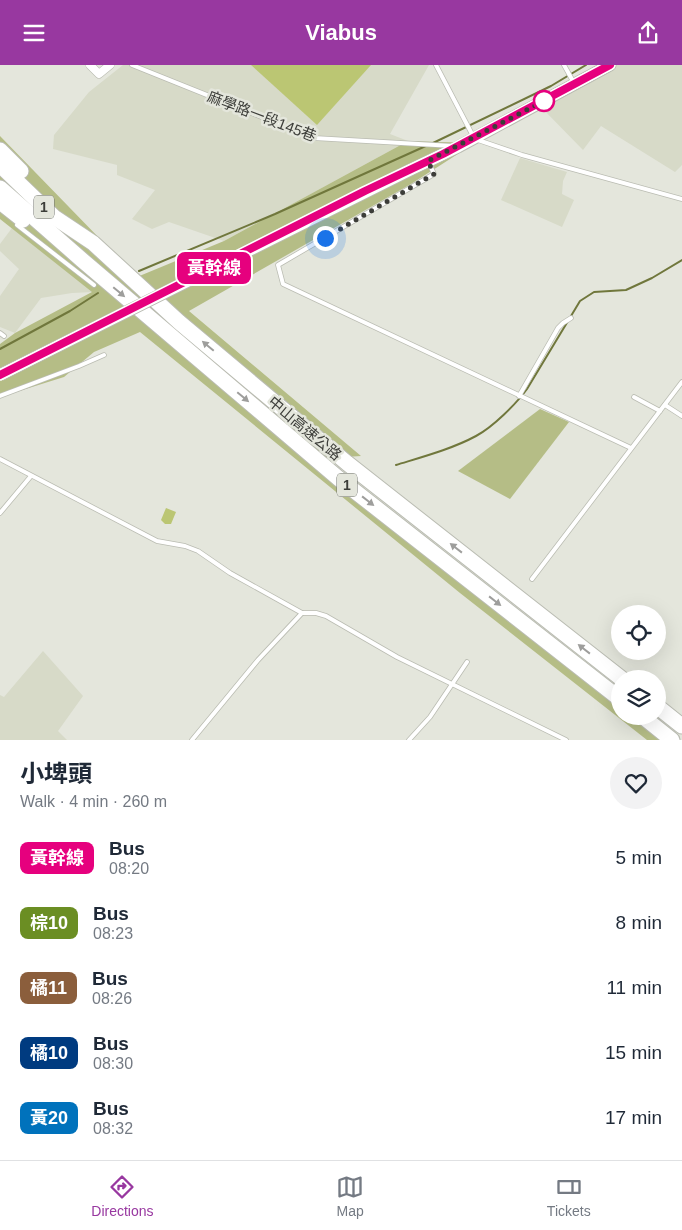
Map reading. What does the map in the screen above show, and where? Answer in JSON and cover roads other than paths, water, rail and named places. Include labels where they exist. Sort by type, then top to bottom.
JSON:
[{"type":"highway","points":[[0,150],[93,243]]},
{"type":"highway","name":"中山高速公路","points":[[0,165],[54,217],[93,243],[179,321],[347,463],[611,670]]},
{"type":"highway","name":"中山高速公路","points":[[0,188],[338,478],[611,692]]},
{"type":"highway","points":[[0,202],[52,244],[82,260]]},
{"type":"highway","points":[[666,713],[682,726]]},
{"type":"highway","points":[[653,725],[672,740]]},
{"type":"main road","points":[[0,375],[410,169],[458,147],[573,81],[610,65]]},
{"type":"street","points":[[90,65],[99,74],[110,65]]},
{"type":"lane","name":"麻學路一段145巷","points":[[132,65],[314,138],[436,144],[458,147]]},
{"type":"lane","points":[[436,65],[474,138],[522,155],[682,199]]},
{"type":"lane","points":[[564,65],[573,81]]},
{"type":"lane","points":[[428,161],[434,174],[278,265],[284,284],[631,448]]},
{"type":"lane","points":[[12,221],[94,285]]},
{"type":"lane","points":[[519,396],[558,328],[571,317]]},
{"type":"lane","points":[[0,396],[104,355]]},
{"type":"lane","points":[[532,579],[682,383]]},
{"type":"lane","points":[[634,397],[660,411]]},
{"type":"lane","points":[[664,405],[682,416]]},
{"type":"lane","points":[[0,459],[157,541],[185,546],[198,551],[230,573],[302,613],[316,613],[326,616],[452,685],[566,740]]},
{"type":"lane","points":[[0,513],[30,476]]},
{"type":"lane","points":[[192,740],[258,660],[302,613]]},
{"type":"lane","points":[[409,740],[430,717],[467,662]]},
{"type":"waterway","points":[[433,143],[551,86],[586,65]]},
{"type":"waterway","points":[[139,271],[275,214],[428,145]]},
{"type":"waterway","points":[[571,316],[580,301],[594,292],[626,290],[652,278],[682,260]]},
{"type":"waterway","points":[[0,349],[70,311],[98,293]]},
{"type":"waterway","points":[[396,465],[457,445],[483,432],[497,421],[527,389],[568,321]]}]
